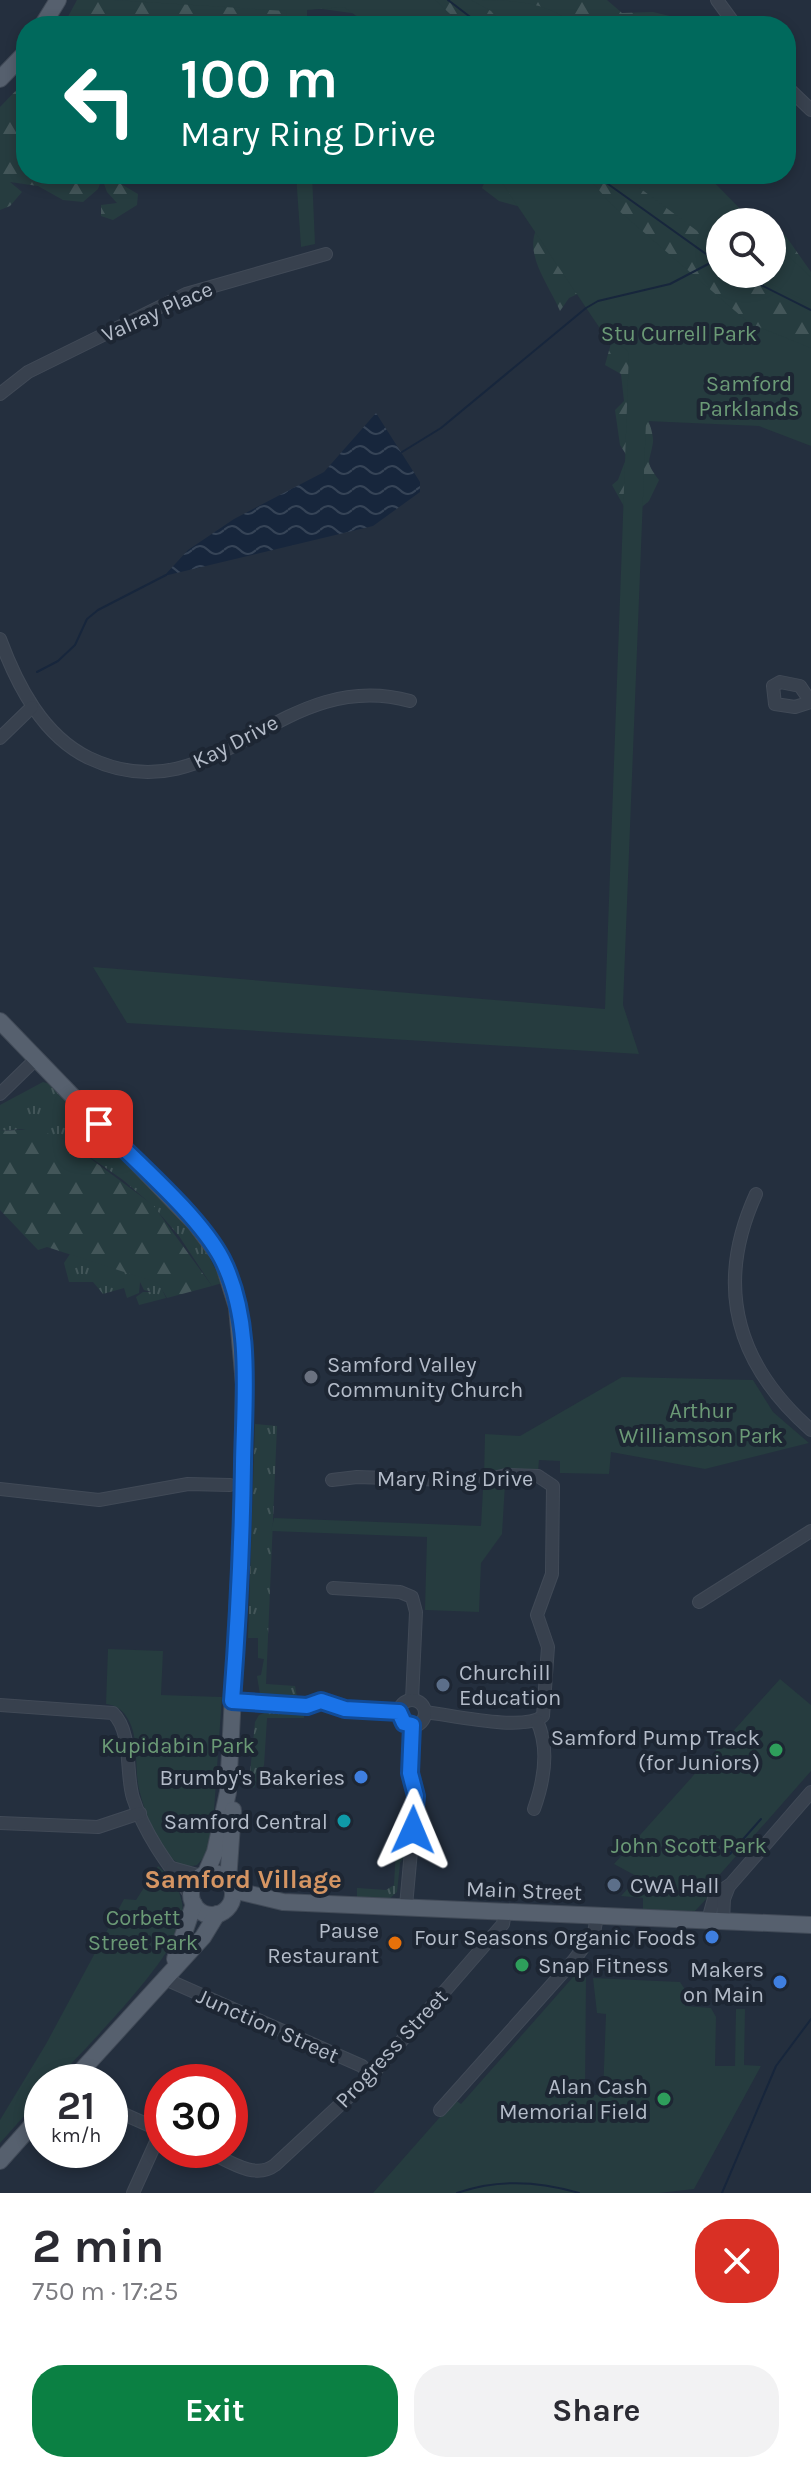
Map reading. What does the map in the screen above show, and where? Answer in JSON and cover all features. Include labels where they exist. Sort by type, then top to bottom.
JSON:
[{"type":"main road","points":[[0,79],[16,62]]},
{"type":"main road","points":[[0,1021],[195,1223],[222,1259],[240,1318],[244,1384],[236,1701],[223,1844],[232,1901],[87,2064]]},
{"type":"main road","points":[[167,1973],[193,1900],[194,1884],[223,1844]]},
{"type":"main road","points":[[203,1875],[217,1874],[230,1885]]},
{"type":"main road","name":"Main Street","points":[[230,1885],[283,1902]]},
{"type":"main road","points":[[193,1900],[204,1914],[221,1912]]},
{"type":"main road","name":"Main Street","points":[[221,1912],[283,1902],[811,1925]]},
{"type":"main road","points":[[0,2161],[24,2134]]},
{"type":"street","points":[[796,96],[811,110]]},
{"type":"street","name":"Valray Place","points":[[0,394],[28,372],[186,294],[326,254]]},
{"type":"street","points":[[0,639],[32,707],[0,738]]},
{"type":"street","name":"Kay Drive","points":[[32,707],[76,752],[123,771],[149,774],[191,766],[224,752],[284,716],[316,703],[356,696],[410,701]]},
{"type":"street","points":[[0,1094],[37,1058]]},
{"type":"street","points":[[756,1194],[741,1226],[734,1257],[738,1322],[751,1357],[767,1384],[783,1405],[811,1430]]},
{"type":"street","name":"Mary Ring Drive","points":[[332,1480],[357,1477],[480,1481],[515,1475],[538,1476],[553,1486],[552,1574],[537,1615],[548,1647],[545,1709],[537,1721]]},
{"type":"street","points":[[0,1489],[99,1500],[188,1484],[230,1485]]},
{"type":"street","points":[[699,1602],[811,1531]]},
{"type":"street","points":[[333,1588],[400,1592],[412,1597],[416,1612],[412,1700]]},
{"type":"street","points":[[412,1700],[422,1705],[425,1712],[422,1720],[412,1725],[404,1723],[399,1712],[405,1702],[412,1700]]},
{"type":"street","points":[[236,1701],[307,1706],[321,1701],[345,1709],[399,1712]]},
{"type":"street","points":[[0,1705],[113,1713],[123,1729],[133,1798],[159,1854],[193,1900]]},
{"type":"street","points":[[425,1712],[506,1723],[537,1721],[545,1746],[534,1809]]},
{"type":"street","points":[[406,1906],[416,1796],[410,1773],[412,1725]]},
{"type":"street","points":[[716,1920],[715,1895],[731,1884],[811,1792]]},
{"type":"street","points":[[0,1823],[98,1827],[140,1813]]},
{"type":"street","points":[[172,1868],[203,1875]]},
{"type":"street","name":"Progress Street","points":[[248,2167],[262,2172],[275,2165],[371,2076],[503,1924],[505,1912]]},
{"type":"street","points":[[440,2110],[574,1960],[594,1933],[597,1916]]},
{"type":"street","name":"Junction Street","points":[[167,1973],[362,2066],[371,2076]]},
{"type":"street","points":[[133,2193],[145,2168]]},
{"type":"green space","points":[[77,0],[289,0],[295,16],[68,16]]},
{"type":"green space","points":[[114,0],[435,0],[452,16],[356,16],[344,7],[307,10],[307,16],[287,16],[286,11]]},
{"type":"green space","points":[[308,0],[607,0],[622,13],[653,12],[670,16],[363,16],[315,8]]},
{"type":"green space","points":[[471,0],[527,3],[562,16],[495,16]]},
{"type":"green space","points":[[16,90],[16,183],[10,182],[22,192],[10,206],[0,210],[0,107]]},
{"type":"green space","points":[[24,184],[100,184],[83,202],[63,200],[38,186]]},
{"type":"green space","points":[[104,184],[121,184],[138,194],[137,205],[113,220],[101,216],[101,205],[117,203]]},
{"type":"green space","points":[[297,184],[312,184],[315,244],[301,247]]},
{"type":"green space","name":"Stu Currell Park","points":[[484,184],[716,184],[720,193],[720,208],[706,208],[706,288],[786,288],[786,236],[811,272],[811,411],[646,408],[653,439],[650,465],[659,480],[649,501],[637,511],[626,510],[612,485],[618,480],[627,456],[620,445],[615,410],[624,401],[621,374],[605,365],[613,336],[582,292],[569,298],[560,311],[536,260],[533,240],[536,230],[521,207],[499,201],[482,188]]},
{"type":"green space","name":"Samford Parklands","points":[[503,184],[594,184],[611,204],[749,323],[811,348],[811,446],[759,426],[646,421],[623,1005],[639,1054],[127,1023],[93,967],[605,1009],[629,352],[601,330]]},
{"type":"green space","points":[[634,184],[716,184],[739,208],[706,208],[706,238]]},
{"type":"green space","points":[[786,254],[811,277],[811,304],[779,288],[786,288]]},
{"type":"green space","points":[[43,1082],[50,1084],[169,1200],[207,1253],[222,1283],[212,1286],[179,1236],[152,1205],[123,1180],[64,1139],[22,1129],[0,1131],[0,1105]]},
{"type":"green space","points":[[34,1129],[64,1139],[153,1205],[212,1286],[167,1298],[158,1283],[47,1247],[38,1250],[0,1210],[0,1131]]},
{"type":"green space","points":[[70,1254],[159,1283],[166,1298],[139,1305],[136,1297],[143,1292],[152,1292],[144,1290],[140,1282],[139,1293],[127,1298],[124,1288],[103,1294],[93,1282],[69,1282],[64,1263]]},
{"type":"green space","name":"Arthur Williamson Park","points":[[622,1377],[753,1380],[773,1412],[809,1443],[705,1469],[611,1452],[609,1474],[560,1473],[560,1461],[539,1460],[538,1472],[484,1477],[485,1434],[520,1436]]},
{"type":"green space","points":[[255,1424],[277,1426],[266,1684],[295,1686],[297,1697],[267,1697],[260,1694],[257,1676],[261,1675],[264,1659],[258,1658],[258,1638],[248,1638]]},
{"type":"green space","points":[[505,1484],[502,1534],[481,1563],[479,1612],[425,1610],[427,1537],[271,1531],[274,1518],[481,1526],[483,1489]]},
{"type":"green space","name":"Kupidabin Park","points":[[108,1649],[163,1651],[161,1695],[222,1697],[212,1839],[207,1854],[197,1865],[185,1866],[175,1861],[151,1826],[139,1789],[133,1732],[124,1713],[106,1704]]},
{"type":"green space","name":"John Scott Park","points":[[780,1679],[811,1705],[811,1771],[715,1880],[719,1885],[706,1891],[710,1895],[695,1911],[643,1910],[643,1898],[621,1896],[638,1877],[614,1864]]},
{"type":"green space","points":[[267,1712],[304,1713],[304,1718],[267,1718],[264,1765],[254,1788],[249,1784],[255,1722],[259,1715]]},
{"type":"green space","points":[[398,1814],[406,1818],[407,1852],[400,1863],[397,1892],[389,1899],[357,1898],[357,1888],[386,1890],[394,1885]]},
{"type":"green space","name":"Corbett Street Park","points":[[158,1866],[176,1886],[183,1913],[179,1930],[167,1951],[108,2025],[71,2064],[34,2064],[124,1899],[136,1900]]},
{"type":"green space","points":[[573,1966],[586,1978],[585,2095],[603,2095],[606,2014],[597,2013],[593,1978],[680,1982],[686,1991],[685,2006],[711,2008],[716,2017],[715,2066],[735,2066],[736,2009],[745,2009],[744,2065],[761,2066],[694,2189],[659,2193],[373,2193],[455,2100],[461,2104],[574,1976],[569,1971]]},
{"type":"green space","name":"Corbett Street Park","points":[[24,2080],[24,2116],[0,2143],[0,2120]]},
{"type":"water","points":[[376,413],[420,482],[420,492],[373,526],[164,576],[188,550],[234,519],[324,472]]},
{"type":"waterway","points":[[448,0],[469,16]]},
{"type":"waterway","points":[[608,184],[706,254]]},
{"type":"waterway","points":[[402,452],[441,428],[586,308],[598,301],[670,284],[706,265]]},
{"type":"waterway","points":[[767,288],[811,310]]},
{"type":"waterway","points":[[37,672],[58,661],[75,645],[87,619],[98,610],[166,575]]},
{"type":"waterway","points":[[724,1855],[730,1854],[761,1819]]},
{"type":"waterway","points":[[722,2193],[776,2066],[811,2019]]},
{"type":"waterway","points":[[457,2193],[487,2185],[518,2183],[579,2193]]},
{"type":"place","name":"Samford Valley Community Church","points":[[311,1377]]},
{"type":"place","name":"Churchill Education","points":[[443,1685]]},
{"type":"place","name":"Samford Pump Track (for Juniors)","points":[[776,1750]]},
{"type":"place","name":"Brumby's Bakeries","points":[[361,1777]]},
{"type":"place","name":"Samford Central","points":[[344,1821]]},
{"type":"place","name":"CWA Hall","points":[[614,1885]]},
{"type":"place","name":"Four Seasons Organic Foods","points":[[712,1937]]},
{"type":"place","name":"Pause Restaurant","points":[[395,1943]]},
{"type":"place","name":"Snap Fitness","points":[[522,1965]]},
{"type":"place","name":"Makers on Main","points":[[780,1982]]},
{"type":"place","name":"Alan Cash Memorial Field","points":[[664,2099]]},
{"type":"district","name":"Samford Village","points":[[243,1879]]},
{"type":"route","points":[[99,1124],[195,1223],[222,1259],[240,1318],[244,1384],[242,1521],[232,1701],[307,1706],[321,1701],[345,1709],[399,1712],[404,1723],[412,1725],[410,1773],[416,1796],[412,1814],[413,1830]]}]
